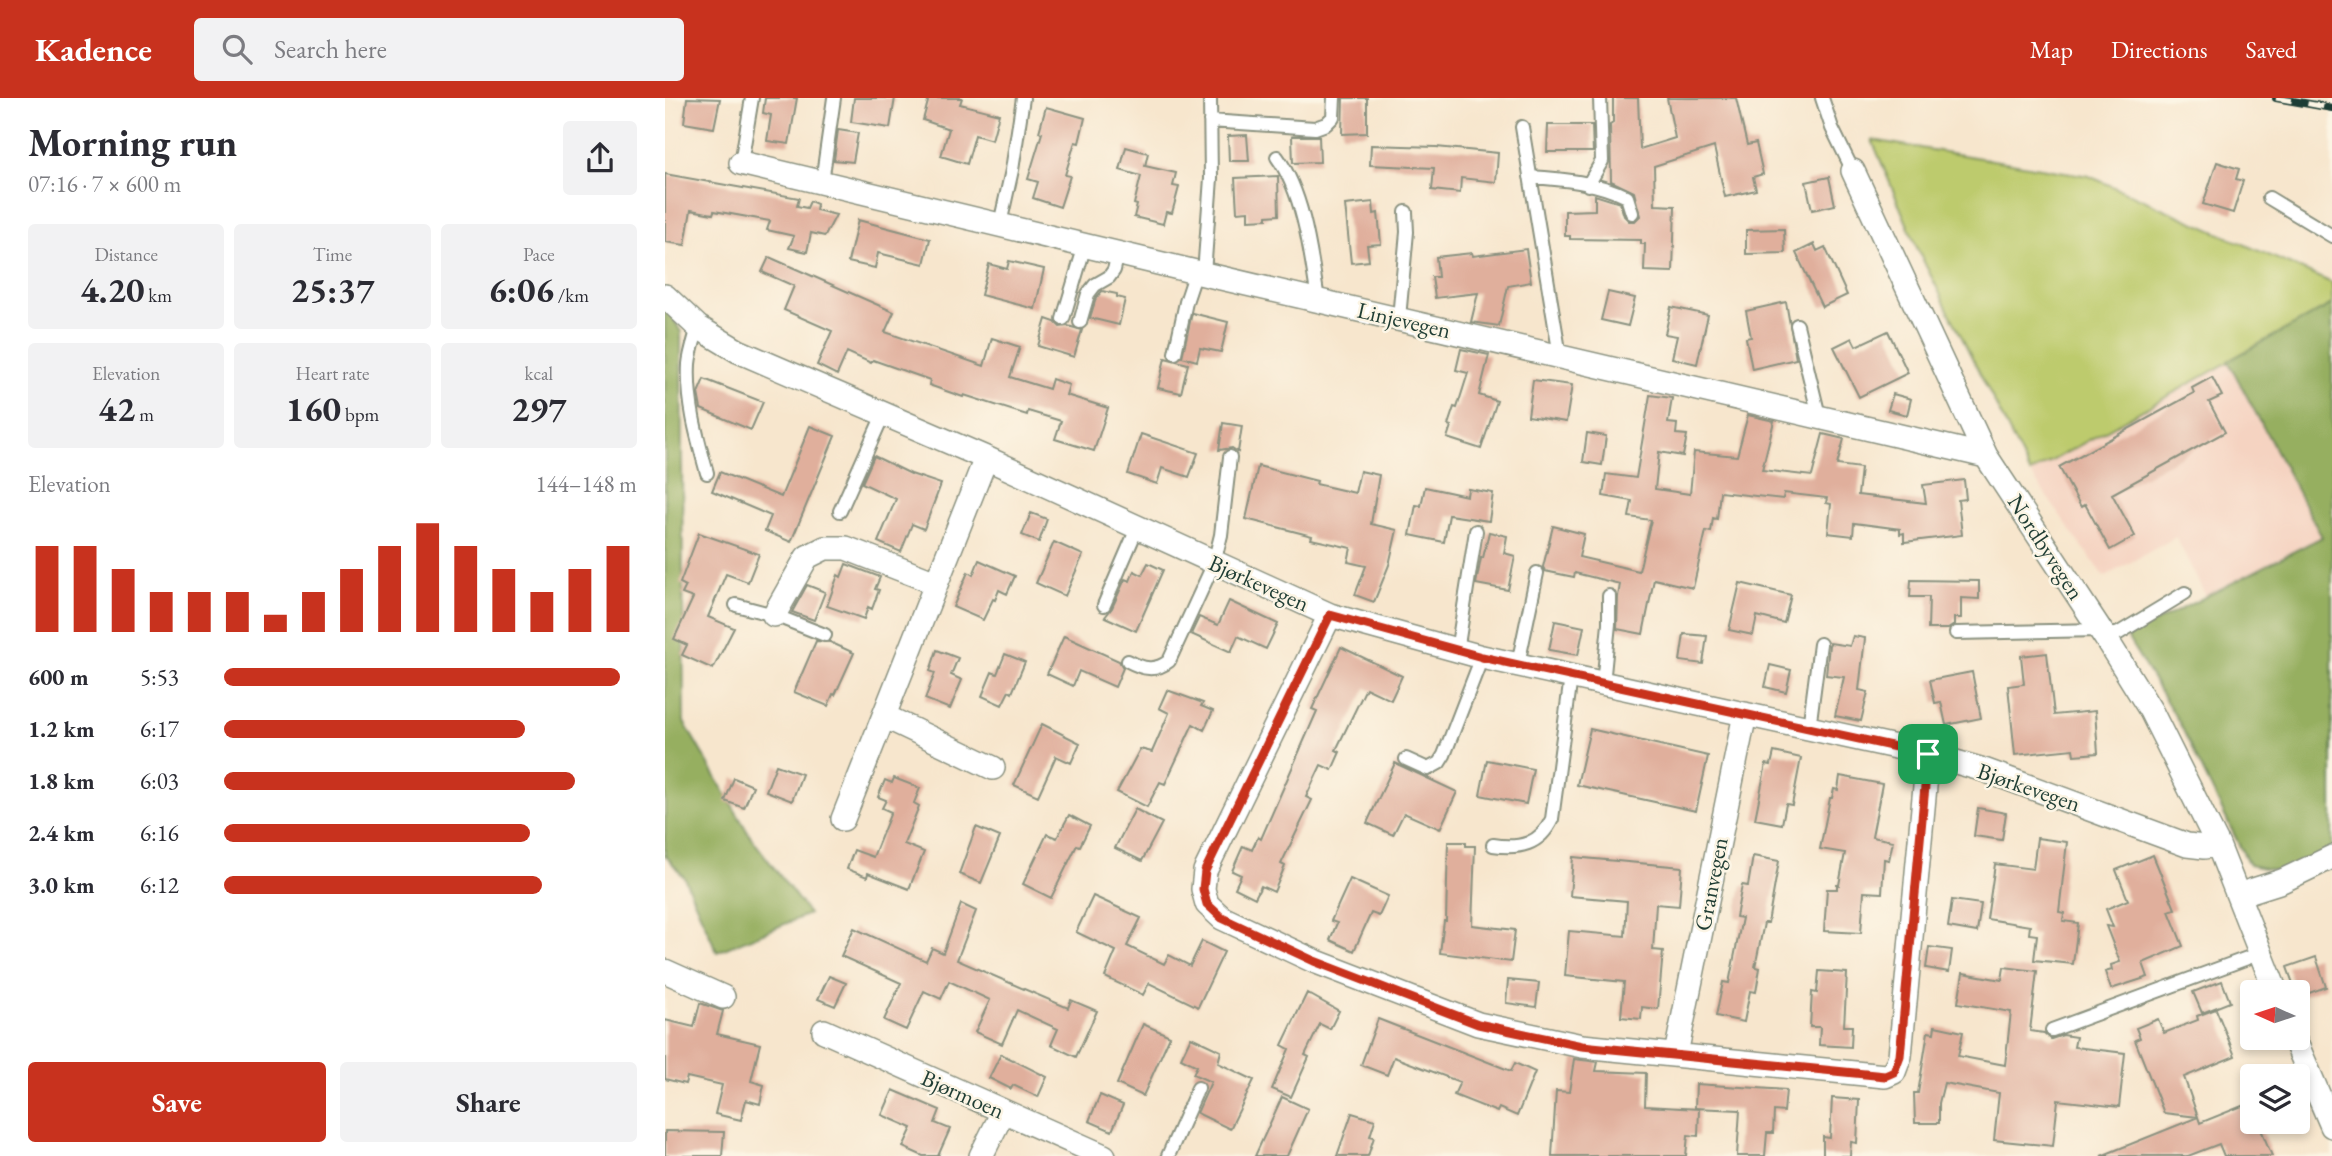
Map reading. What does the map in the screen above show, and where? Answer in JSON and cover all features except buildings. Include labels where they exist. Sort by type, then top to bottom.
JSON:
[{"type":"street","name":"Linjevegen","points":[[741,163],[1986,456]]},
{"type":"street","name":"Nordbyvegen","points":[[1853,171],[1986,456],[2151,711],[2218,845],[2271,980]]},
{"type":"street","name":"Bjørkevegen","points":[[665,296],[698,327],[738,351],[986,458],[1330,615],[1482,657],[1928,754],[2008,778],[2187,845],[2218,845]]},
{"type":"street","points":[[843,819],[986,458]]},
{"type":"street","points":[[774,615],[807,557],[825,548],[846,548],[936,583]]},
{"type":"street","points":[[1330,615],[1205,871],[1203,889],[1207,904],[1222,918],[1314,961],[1478,1024],[1582,1046],[1885,1076],[1894,1072],[1900,1056],[1928,754]]},
{"type":"street","name":"Granvegen","points":[[1676,1054],[1745,715]]},
{"type":"street","points":[[884,716],[993,768]]},
{"type":"street","points":[[2238,895],[2282,881],[2332,857]]},
{"type":"street","points":[[665,971],[723,997]]},
{"type":"street","name":"Bjørmoen","points":[[824,1031],[1104,1156]]},
{"type":"street","points":[[2299,1050],[2332,1126]]},
{"type":"street","points":[[981,1156],[1003,1112]]},
{"type":"lane","name":"Linjevegen","points":[[741,163],[752,98]]},
{"type":"lane","points":[[823,183],[834,98]]},
{"type":"lane","points":[[1000,224],[1012,170],[1023,98]]},
{"type":"lane","points":[[1175,353],[1186,302],[1200,273],[1211,178],[1210,98]]},
{"type":"lane","points":[[1210,121],[1315,128],[1326,124],[1333,117],[1334,98]]},
{"type":"lane","points":[[1588,185],[1602,160],[1600,98]]},
{"type":"lane","name":"Nordbyvegen","points":[[1822,98],[1832,128],[1853,171]]},
{"type":"lane","points":[[1522,127],[1560,356]]},
{"type":"lane","points":[[1277,157],[1289,173],[1296,197],[1318,300]]},
{"type":"lane","points":[[1530,177],[1588,185],[1627,197],[1632,213]]},
{"type":"lane","points":[[2269,198],[2332,236]]},
{"type":"lane","points":[[1399,318],[1407,232],[1406,212]]},
{"type":"lane","points":[[1063,319],[1085,245]]},
{"type":"lane","points":[[1080,322],[1088,294],[1095,285],[1109,277],[1114,270],[1118,253]]},
{"type":"lane","points":[[1797,325],[1819,416]]},
{"type":"lane","points":[[698,327],[689,362],[692,415],[708,473]]},
{"type":"lane","points":[[840,511],[883,415]]},
{"type":"lane","points":[[1128,661],[1147,669],[1162,666],[1169,661],[1214,563],[1221,535],[1230,457]]},
{"type":"lane","points":[[1104,605],[1138,526]]},
{"type":"lane","points":[[1457,651],[1476,531]]},
{"type":"lane","points":[[1518,664],[1537,573]]},
{"type":"lane","points":[[1956,633],[2119,632],[2185,593]]},
{"type":"lane","points":[[1603,684],[1609,596]]},
{"type":"lane","points":[[736,605],[774,615],[825,635]]},
{"type":"lane","points":[[1809,729],[1820,644]]},
{"type":"lane","points":[[1406,759],[1429,769],[1439,763],[1452,737],[1482,657]]},
{"type":"lane","points":[[1493,845],[1528,845],[1548,828],[1552,819],[1571,677]]},
{"type":"lane","points":[[2052,1030],[2261,953]]},
{"type":"lane","points":[[1168,1156],[1198,1088]]},
{"type":"shaded area","points":[[2228,361],[2322,537],[2206,597],[2176,537],[2104,577],[2030,473]]},
{"type":"green space","points":[[1872,140],[2089,176],[2332,283],[2332,304],[2030,473],[1918,250]]},
{"type":"green space","points":[[665,304],[681,332],[684,722],[750,836],[809,914],[717,952],[684,877],[665,855]]},
{"type":"green space","points":[[2332,304],[2332,852],[2278,871],[2249,865],[2180,724],[2127,637],[2322,537],[2228,361]]},
{"type":"railway","points":[[2276,98],[2332,108]]},
{"type":"route","points":[[1330,615],[1482,657],[1928,754],[1900,1056],[1894,1072],[1885,1076],[1582,1046],[1478,1024],[1314,961],[1222,918],[1207,904],[1203,889],[1205,871],[1330,615]]}]
